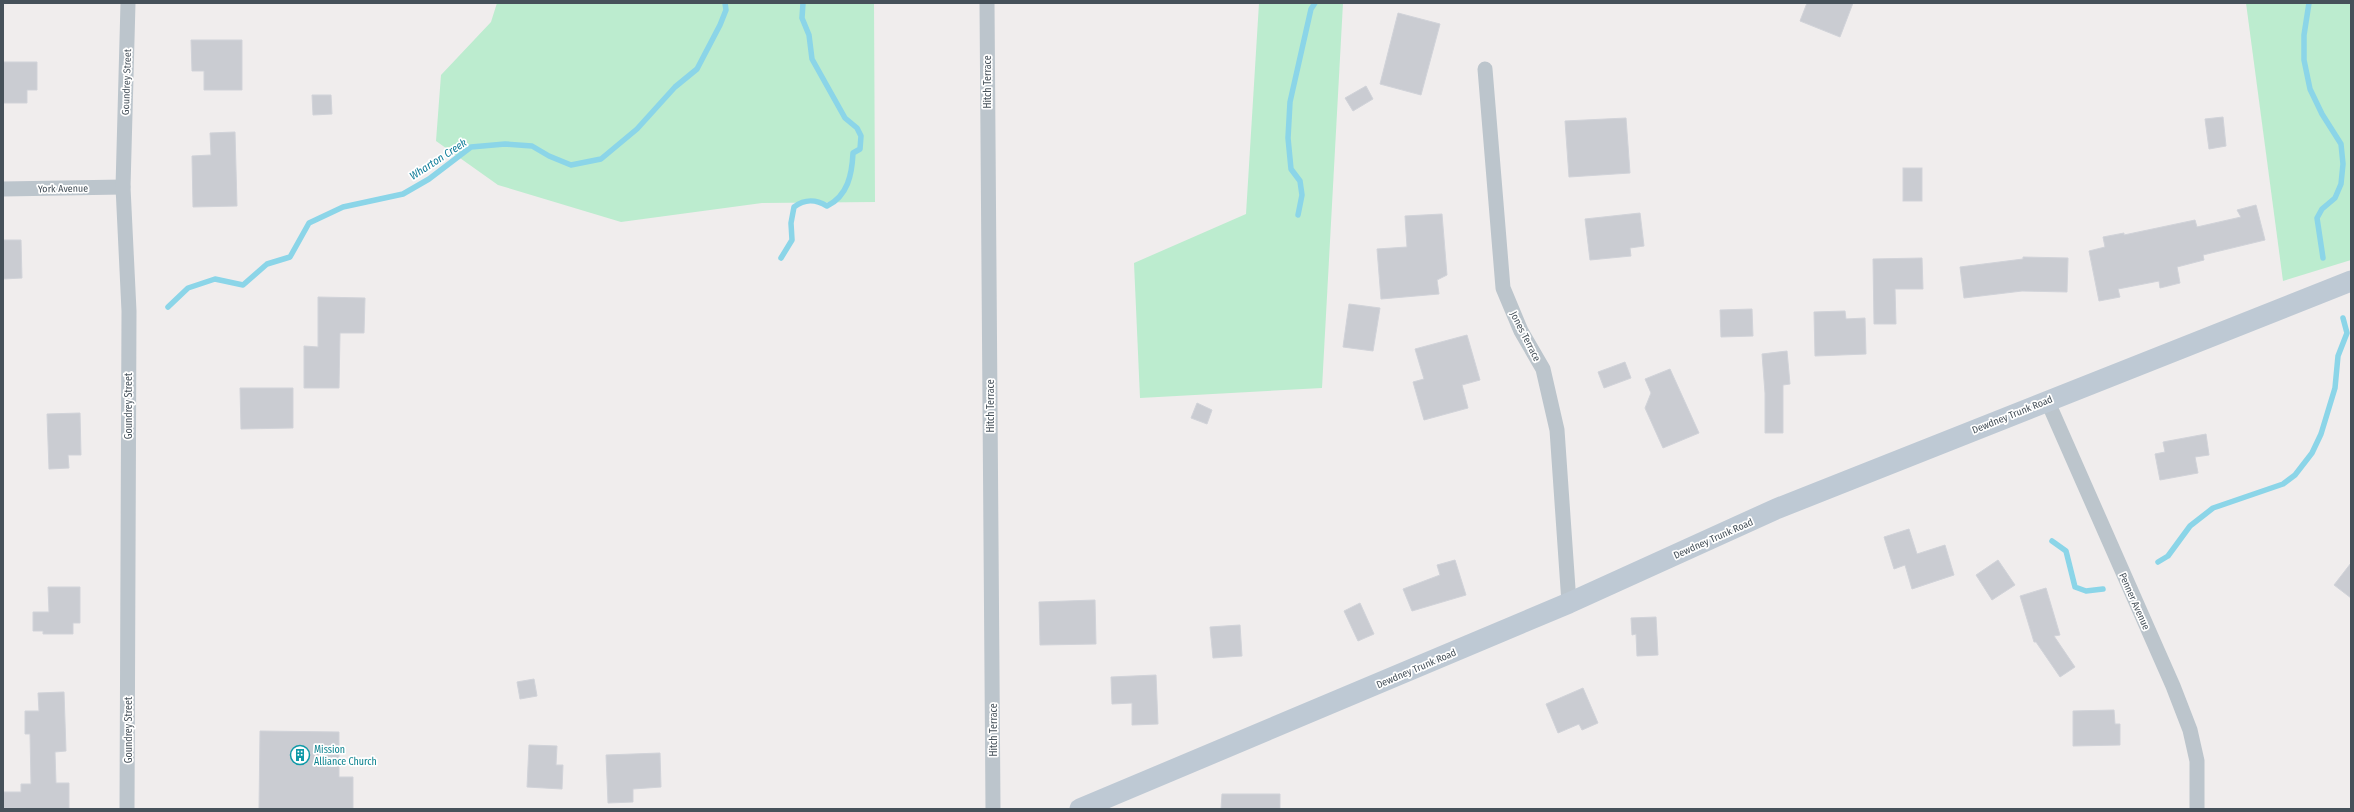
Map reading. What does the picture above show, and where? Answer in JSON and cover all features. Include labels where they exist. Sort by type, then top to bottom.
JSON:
[{"type":"main road","name":"Dewdney Trunk Road","points":[[1080,809],[1569,603],[1776,509],[2046,400],[2351,281]]},
{"type":"street","name":"Goundrey Street","points":[[127,809],[129,311],[123,187],[128,3]]},
{"type":"street","name":"Hitch Terrace","points":[[987,3],[993,809]]},
{"type":"street","name":"Jones Terrace","points":[[1485,69],[1503,288],[1521,330],[1543,369],[1557,430],[1569,603]]},
{"type":"street","name":"York Avenue","points":[[3,189],[123,187]]},
{"type":"street","name":"Penner Avenue","points":[[2046,400],[2173,686],[2190,730],[2197,762],[2197,809]]},
{"type":"green space","points":[[497,3],[874,3],[875,202],[762,203],[621,222],[498,185],[436,141],[441,75],[491,22]]},
{"type":"green space","points":[[1259,3],[1343,3],[1322,388],[1140,398],[1134,263],[1246,214]]},
{"type":"green space","points":[[2246,3],[2351,3],[2351,260],[2283,281]]},
{"type":"building","points":[[1807,3],[1853,3],[1840,37],[1800,21]]},
{"type":"building","points":[[1398,13],[1440,24],[1421,95],[1380,84]]},
{"type":"building","points":[[191,40],[242,40],[242,90],[204,90],[204,71],[192,71]]},
{"type":"building","points":[[3,62],[37,62],[37,90],[27,90],[27,103],[3,103]]},
{"type":"building","points":[[1366,86],[1373,99],[1353,111],[1345,98]]},
{"type":"building","points":[[312,95],[331,95],[332,114],[313,115]]},
{"type":"building","points":[[2223,117],[2226,146],[2209,149],[2205,119]]},
{"type":"building","points":[[1626,118],[1630,173],[1569,177],[1565,121]]},
{"type":"building","points":[[235,132],[237,206],[193,207],[192,156],[211,155],[210,133]]},
{"type":"building","points":[[1903,168],[1922,168],[1922,201],[1903,201]]},
{"type":"building","points":[[2256,205],[2265,240],[2203,255],[2204,260],[2177,267],[2180,283],[2160,288],[2159,281],[2118,289],[2120,297],[2099,301],[2089,251],[2105,247],[2103,237],[2124,233],[2124,235],[2195,220],[2197,227],[2241,217],[2237,210]]},
{"type":"building","points":[[1640,213],[1644,246],[1630,248],[1631,256],[1590,260],[1585,219]]},
{"type":"building","points":[[1442,214],[1447,275],[1437,280],[1439,294],[1381,299],[1377,249],[1407,247],[1405,216]]},
{"type":"building","points":[[3,240],[21,240],[22,278],[3,279]]},
{"type":"building","points":[[2023,257],[2068,258],[2067,292],[2022,291],[1964,298],[1960,267],[2023,259]]},
{"type":"building","points":[[1922,258],[1923,289],[1895,289],[1896,324],[1874,324],[1873,259]]},
{"type":"building","points":[[318,297],[365,298],[364,333],[340,333],[339,388],[304,388],[304,346],[318,347]]},
{"type":"building","points":[[1349,304],[1380,308],[1373,351],[1343,347]]},
{"type":"building","points":[[1752,309],[1753,336],[1721,337],[1720,310]]},
{"type":"building","points":[[1845,311],[1846,319],[1865,318],[1866,354],[1815,356],[1814,312]]},
{"type":"building","points":[[1467,335],[1480,380],[1462,385],[1468,408],[1424,420],[1413,382],[1424,379],[1415,349]]},
{"type":"building","points":[[1787,351],[1790,384],[1783,385],[1783,433],[1765,433],[1765,393],[1762,354]]},
{"type":"building","points":[[1625,362],[1631,378],[1604,388],[1598,372]]},
{"type":"building","points":[[1670,369],[1699,433],[1663,448],[1645,408],[1651,393],[1645,379]]},
{"type":"building","points":[[240,388],[293,388],[293,428],[241,429]]},
{"type":"building","points":[[1197,403],[1212,410],[1207,424],[1191,418]]},
{"type":"building","points":[[80,413],[81,455],[68,455],[69,468],[49,469],[47,414]]},
{"type":"building","points":[[2206,434],[2209,455],[2195,457],[2198,473],[2160,480],[2155,454],[2165,452],[2163,442]]},
{"type":"building","points":[[1909,529],[1917,554],[1945,545],[1954,575],[1912,589],[1905,565],[1894,569],[1884,537]]},
{"type":"building","points":[[1455,560],[1466,595],[1412,611],[1403,589],[1440,575],[1437,565]]},
{"type":"building","points":[[1998,560],[2015,585],[1992,600],[1976,575]]},
{"type":"building","points":[[2351,563],[2351,598],[2334,585]]},
{"type":"building","points":[[48,587],[80,587],[80,623],[73,623],[73,634],[43,634],[43,631],[33,631],[33,612],[49,612]]},
{"type":"building","points":[[2046,588],[2060,635],[2054,636],[2075,667],[2060,677],[2036,642],[2034,642],[2020,596]]},
{"type":"building","points":[[1095,600],[1096,644],[1040,645],[1039,602]]},
{"type":"building","points":[[1360,603],[1374,634],[1358,641],[1344,611]]},
{"type":"building","points":[[1656,617],[1658,655],[1637,656],[1636,634],[1632,635],[1631,618]]},
{"type":"building","points":[[1240,625],[1242,656],[1213,658],[1210,627]]},
{"type":"building","points":[[1156,675],[1158,724],[1132,725],[1132,703],[1112,704],[1111,677]]},
{"type":"building","points":[[534,679],[537,696],[520,699],[517,682]]},
{"type":"building","points":[[1583,688],[1598,723],[1582,730],[1579,724],[1558,733],[1546,704]]},
{"type":"building","points":[[64,692],[66,751],[55,752],[56,783],[69,783],[69,809],[3,808],[4,792],[21,792],[21,784],[31,784],[30,734],[25,734],[25,711],[39,711],[38,693]]},
{"type":"building","points":[[2114,710],[2115,724],[2120,724],[2120,745],[2073,746],[2073,711]]},
{"type":"building","name":"Mission Alliance Church","points":[[260,731],[339,732],[339,777],[353,777],[353,809],[259,809]]},
{"type":"building","points":[[529,745],[557,746],[556,765],[563,765],[562,789],[527,787]]},
{"type":"building","points":[[660,753],[661,787],[633,789],[633,802],[608,803],[606,755]]},
{"type":"building","points":[[1222,794],[1280,794],[1280,809],[1221,809]]},
{"type":"waterway","name":"Wharton Creek","points":[[168,307],[188,288],[215,279],[243,285],[267,264],[290,257],[309,223],[343,207],[403,194],[429,179],[471,147],[505,144],[532,146],[549,156],[571,165],[601,159],[637,129],[675,87],[697,69],[720,25],[726,10],[725,3]]},
{"type":"waterway","points":[[781,258],[792,240],[791,223],[794,207],[806,201],[814,201],[827,206],[834,202],[848,184],[853,153],[860,149],[861,136],[857,128],[845,118],[812,59],[809,35],[802,18],[803,3]]},
{"type":"waterway","points":[[1298,215],[1302,195],[1300,181],[1291,169],[1288,138],[1290,102],[1311,9],[1315,3]]},
{"type":"waterway","points":[[2309,3],[2304,35],[2304,60],[2310,89],[2322,114],[2341,144],[2343,164],[2341,184],[2335,198],[2322,209],[2317,218],[2323,258]]},
{"type":"waterway","points":[[2158,562],[2168,556],[2190,526],[2213,508],[2283,484],[2295,475],[2312,453],[2321,434],[2335,388],[2338,356],[2347,333],[2343,318]]},
{"type":"waterway","points":[[2052,541],[2066,551],[2075,587],[2086,591],[2103,589]]},
{"type":"place","name":"Mission Alliance Church","points":[[300,755]]}]
